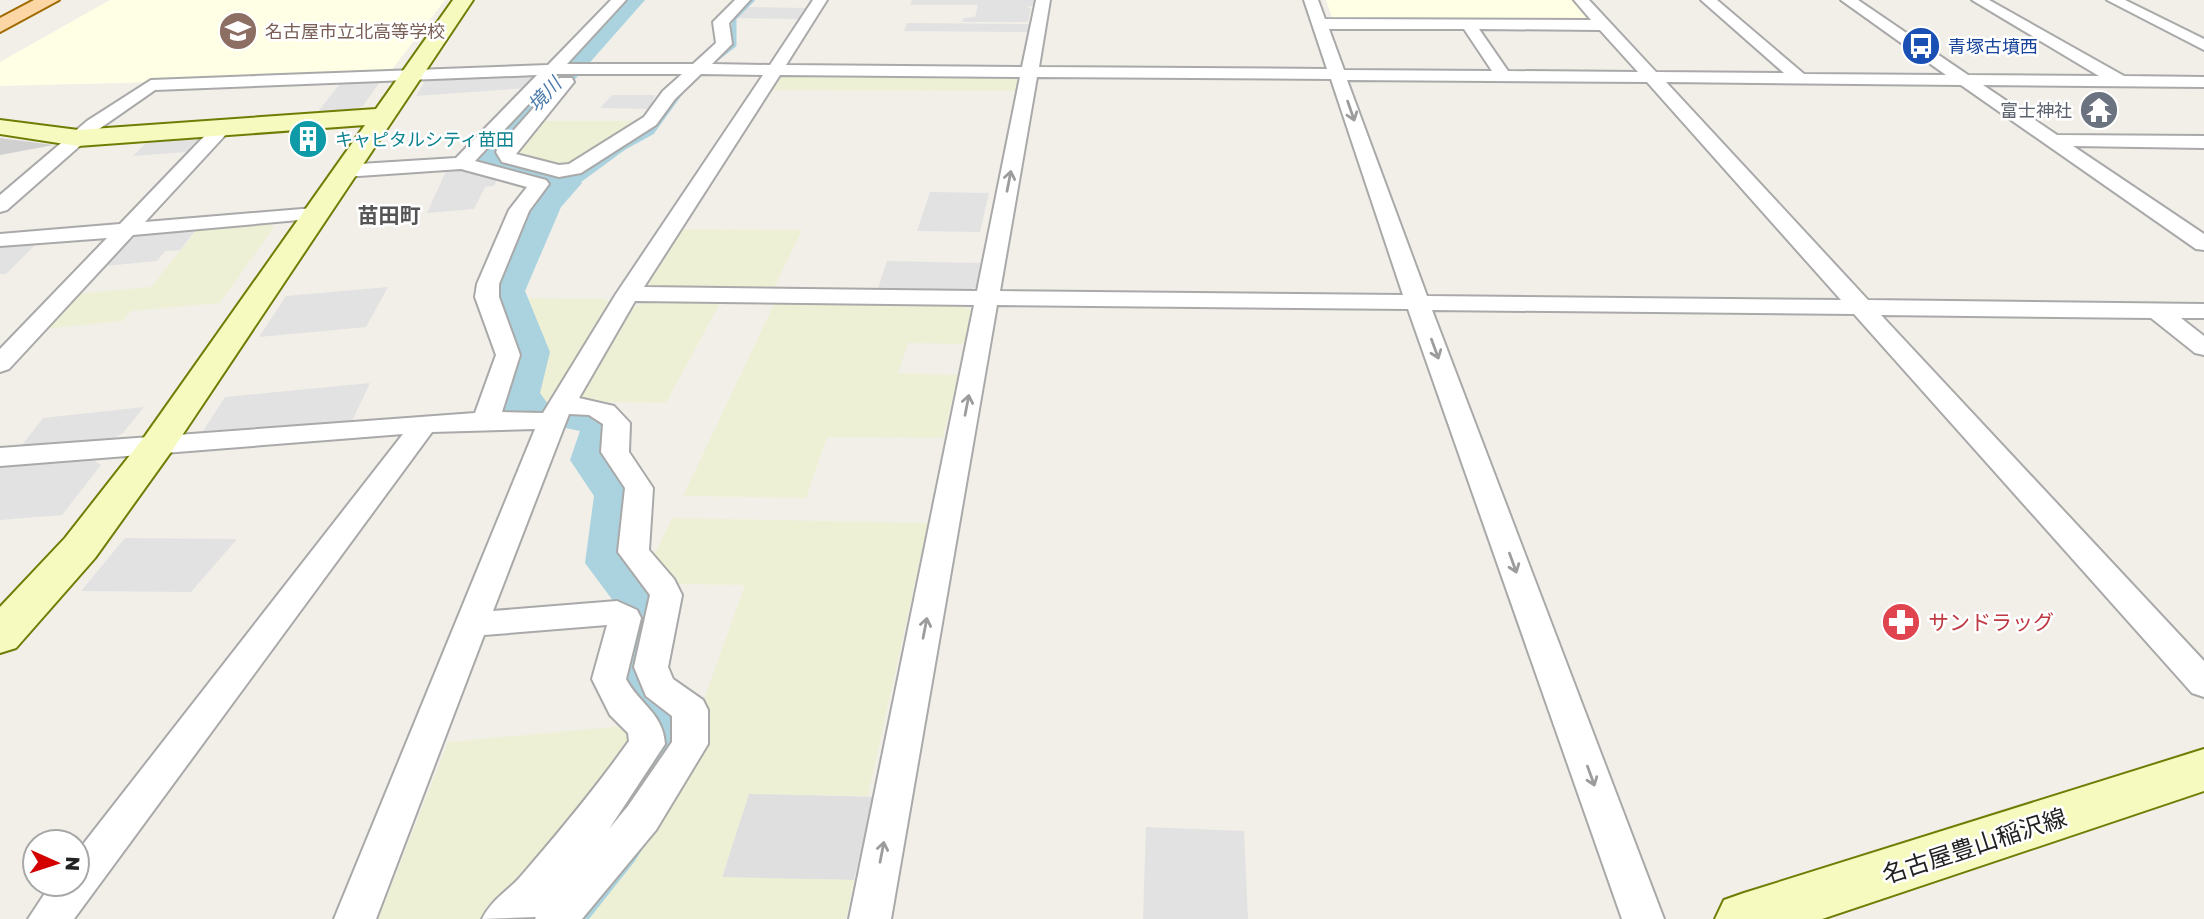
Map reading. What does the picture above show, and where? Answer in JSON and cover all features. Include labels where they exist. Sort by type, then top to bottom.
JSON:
[{"type":"main road","points":[[0,26],[50,0]]},
{"type":"street","points":[[0,636],[80,548],[158,444],[463,0]]},
{"type":"street","points":[[566,68],[505,152],[509,158],[559,172],[574,169],[650,121],[669,95],[724,44],[721,22],[743,0]]},
{"type":"street","points":[[355,919],[556,413],[628,294],[820,0]]},
{"type":"street","points":[[870,919],[1043,0]]},
{"type":"street","points":[[1581,0],[2204,684]]},
{"type":"street","points":[[1708,0],[1799,78]]},
{"type":"street","points":[[1847,0],[2204,244]]},
{"type":"street","points":[[1979,0],[2120,82]]},
{"type":"street","points":[[2114,0],[2204,45]]},
{"type":"street","points":[[462,163],[566,68],[626,5]]},
{"type":"street","points":[[1604,25],[1468,24],[1316,12],[1418,304],[1643,919]]},
{"type":"street","points":[[1468,24],[1504,77]]},
{"type":"street","points":[[0,205],[78,138],[151,85],[407,78],[566,68],[2204,82]]},
{"type":"street","points":[[0,127],[78,138],[381,116]]},
{"type":"street","points":[[0,364],[223,127]]},
{"type":"street","points":[[2050,140],[2204,142]]},
{"type":"street","points":[[344,171],[462,163],[539,184],[519,209],[488,284],[487,297],[508,355],[486,420]]},
{"type":"street","points":[[0,186],[25,184]]},
{"type":"street","points":[[0,240],[314,214]]},
{"type":"street","points":[[628,294],[987,300],[2204,311]]},
{"type":"street","points":[[2156,310],[2204,348]]},
{"type":"street","points":[[0,457],[486,420],[596,406],[609,413],[617,423],[615,452],[639,488],[633,552],[663,587],[666,595],[651,667],[658,687],[690,710],[690,744],[642,818],[556,919]]},
{"type":"street","points":[[91,863],[424,425]]},
{"type":"street","points":[[472,624],[617,613],[625,618],[608,679],[622,705],[646,728],[647,744],[606,804],[527,899],[503,919]]},
{"type":"street","name":"名古屋豊山稲沢線","points":[[1744,919],[2204,770]]},
{"type":"street","points":[[50,919],[65,898]]},
{"type":"shaded area","name":"名古屋市立北高等学校","points":[[110,0],[445,0],[387,76],[0,86],[0,62]]},
{"type":"shaded area","points":[[912,0],[1035,0],[1034,6],[1027,6],[1031,9],[1028,22],[962,22],[964,18],[975,17],[978,5],[910,5]]},
{"type":"shaded area","points":[[1326,0],[1577,0],[1595,20],[1345,20],[1332,17]]},
{"type":"shaded area","points":[[745,7],[807,8],[799,19],[736,18]]},
{"type":"shaded area","points":[[907,23],[1031,24],[1029,32],[904,31]]},
{"type":"shaded area","points":[[787,73],[1012,76],[1019,79],[1015,91],[770,90],[779,76]]},
{"type":"shaded area","points":[[540,74],[527,88],[416,96],[425,81],[433,79]]},
{"type":"shaded area","points":[[381,80],[363,106],[348,111],[317,113],[342,81]]},
{"type":"shaded area","points":[[612,95],[655,95],[650,109],[600,108]]},
{"type":"shaded area","points":[[540,121],[633,121],[633,124],[573,164],[558,166],[514,154]]},
{"type":"shaded area","points":[[200,137],[186,152],[133,156],[151,138]]},
{"type":"shaded area","points":[[0,138],[54,145],[0,155]]},
{"type":"shaded area","points":[[456,168],[497,179],[494,186],[485,187],[474,209],[427,213],[447,169]]},
{"type":"shaded area","points":[[930,192],[989,193],[980,232],[917,231]]},
{"type":"shaded area","points":[[269,224],[274,227],[220,303],[131,311],[123,321],[44,329],[75,294],[151,287],[197,230]]},
{"type":"shaded area","points":[[681,229],[802,230],[773,290],[654,288],[646,283]]},
{"type":"shaded area","points":[[196,230],[180,250],[165,251],[157,261],[105,266],[129,238]]},
{"type":"shaded area","points":[[37,243],[6,274],[0,274],[0,246]]},
{"type":"shaded area","points":[[887,261],[981,263],[976,287],[962,293],[877,291]]},
{"type":"shaded area","points":[[388,287],[366,327],[259,337],[286,296]]},
{"type":"shaded area","points":[[527,298],[605,299],[614,305],[547,407],[523,390],[537,349],[520,304]]},
{"type":"shaded area","points":[[646,302],[720,303],[666,403],[568,401],[629,309]]},
{"type":"shaded area","points":[[775,302],[958,304],[973,311],[965,344],[908,343],[898,373],[958,375],[943,438],[827,437],[806,498],[683,496]]},
{"type":"shaded area","points":[[370,383],[352,421],[203,431],[225,397]]},
{"type":"shaded area","points":[[144,407],[123,433],[112,439],[22,445],[43,418]]},
{"type":"shaded area","points":[[95,461],[101,465],[62,515],[0,520],[0,468],[3,466]]},
{"type":"shaded area","points":[[672,518],[928,523],[868,796],[749,794],[722,877],[854,880],[846,919],[568,919],[699,713],[745,585],[676,584],[652,559]]},
{"type":"shaded area","points":[[125,538],[237,539],[191,592],[81,591]]},
{"type":"shaded area","points":[[624,726],[633,730],[631,742],[502,903],[483,919],[378,919],[448,742]]},
{"type":"shaded area","points":[[748,793],[874,797],[854,880],[722,878]]},
{"type":"shaded area","points":[[1146,827],[1244,831],[1248,919],[1143,919]]},
{"type":"waterway","name":"境川","points":[[522,404],[515,393],[526,352],[503,291],[543,202],[563,183],[485,159],[631,0]]},
{"type":"waterway","points":[[712,62],[734,45],[734,18],[752,0]]},
{"type":"waterway","points":[[621,149],[652,132],[681,92]]},
{"type":"waterway","points":[[563,183],[578,180],[623,147]]},
{"type":"waterway","points":[[534,919],[591,860],[672,746],[665,723],[645,702],[633,679],[635,639],[646,599],[615,563],[622,496],[597,460],[606,431],[596,417],[574,415]]},
{"type":"place","name":"名古屋市立北高等学校","points":[[238,31]]},
{"type":"place","name":"青塚古墳西","points":[[1921,46]]},
{"type":"place","name":"富士神社","points":[[2099,110]]},
{"type":"place","name":"キャピタルシティ苗田","points":[[308,139]]},
{"type":"place","name":"サンドラッグ","points":[[1901,622]]},
{"type":"district","name":"苗田町","points":[[389,215]]}]
